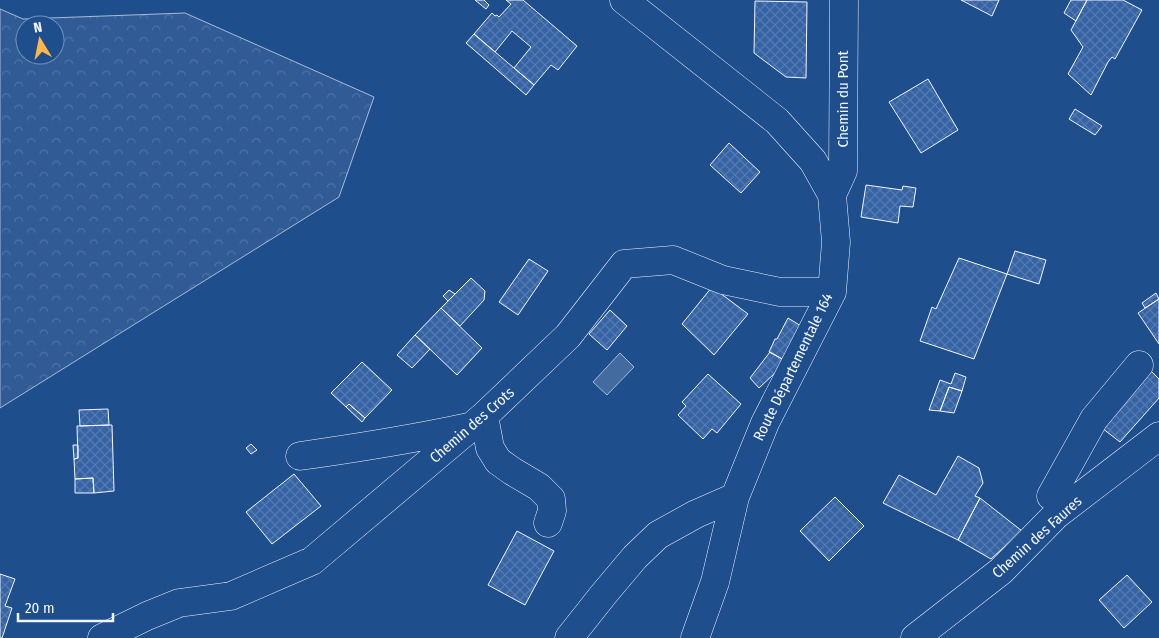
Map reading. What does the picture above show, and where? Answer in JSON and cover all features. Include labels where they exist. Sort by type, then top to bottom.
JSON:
[{"type":"street","name":"Route Départementale 164","points":[[624,0],[777,121],[812,161],[832,195],[836,242],[832,292],[765,423],[735,497],[716,582],[695,638]]},
{"type":"street","name":"Chemin du Pont","points":[[832,195],[843,171],[844,0]]},
{"type":"street","name":"Chemin des Crots","points":[[102,638],[179,603],[232,596],[312,561],[478,421],[568,336],[624,264],[673,260],[724,280],[780,292],[832,292]]},
{"type":"street","points":[[1051,496],[1094,419],[1139,364]]},
{"type":"street","points":[[300,456],[416,439],[478,421],[498,461],[539,487],[551,499],[552,511],[548,522]]},
{"type":"street","name":"Chemin des Faures","points":[[914,638],[1001,571],[1056,515],[1159,436]]},
{"type":"street","points":[[568,638],[635,557],[658,535],[696,514],[735,497]]},
{"type":"green space","points":[[0,9],[15,16],[15,65],[65,65],[65,17],[185,13],[374,97],[339,197],[0,408]]},
{"type":"shaded area","points":[[620,353],[634,367],[607,395],[593,382]]},
{"type":"building","points":[[475,0],[484,0],[489,5],[486,9]]},
{"type":"building","points":[[506,0],[523,0],[577,46],[558,70],[551,65],[534,85],[514,68],[531,47],[512,31],[495,52],[474,34],[492,13],[499,17],[511,4]]},
{"type":"building","points":[[961,0],[999,0],[992,16]]},
{"type":"building","points":[[1071,0],[1087,0],[1076,21],[1064,13]]},
{"type":"building","points":[[1087,0],[1123,0],[1142,10],[1115,59],[1112,57],[1108,62],[1091,95],[1068,74],[1083,47],[1071,30]]},
{"type":"building","points":[[755,1],[807,2],[806,78],[786,77],[754,53]]},
{"type":"building","points":[[474,34],[534,85],[526,95],[466,43]]},
{"type":"building","points":[[928,79],[958,130],[921,153],[889,102]]},
{"type":"building","points":[[1075,109],[1102,126],[1095,135],[1069,119]]},
{"type":"building","points":[[729,143],[760,172],[741,193],[710,165]]},
{"type":"building","points":[[866,185],[902,190],[903,186],[916,188],[913,207],[900,206],[898,223],[861,217]]},
{"type":"building","points":[[1015,251],[1046,260],[1039,284],[1007,274]]},
{"type":"building","points":[[959,258],[1007,274],[974,359],[920,341],[932,307],[936,309]]},
{"type":"building","points":[[529,259],[548,271],[518,315],[499,302]]},
{"type":"building","points":[[471,278],[485,291],[484,300],[460,326],[441,308]]},
{"type":"building","points":[[712,287],[748,314],[714,355],[682,324]]},
{"type":"building","points":[[449,290],[455,294],[448,301],[443,296]]},
{"type":"building","points":[[1156,293],[1159,299],[1145,308],[1142,303]]},
{"type":"building","points":[[1159,299],[1159,344],[1138,313]]},
{"type":"building","points":[[441,308],[482,348],[457,375],[415,335]]},
{"type":"building","points":[[610,310],[627,326],[607,350],[589,334]]},
{"type":"building","points":[[788,318],[801,326],[784,360],[769,352]]},
{"type":"building","points":[[415,335],[430,349],[412,368],[397,355]]},
{"type":"building","points":[[770,352],[784,360],[776,372],[759,388],[750,378]]},
{"type":"building","points":[[362,362],[392,390],[365,418],[349,404],[346,407],[331,393]]},
{"type":"building","points":[[1150,370],[1159,379],[1159,398],[1120,442],[1102,428]]},
{"type":"building","points":[[955,373],[966,377],[962,391],[949,387],[940,411],[929,410],[940,380],[951,384]]},
{"type":"building","points":[[708,374],[741,404],[717,433],[712,429],[703,439],[678,415],[686,406],[682,402]]},
{"type":"building","points":[[949,387],[962,391],[954,413],[940,411]]},
{"type":"building","points":[[349,404],[365,418],[362,422],[346,407]]},
{"type":"building","points":[[108,409],[109,425],[80,426],[79,410]]},
{"type":"building","points":[[112,425],[114,491],[94,493],[93,478],[75,479],[74,459],[78,458],[77,426]]},
{"type":"building","points":[[251,444],[257,450],[251,454],[246,448]]},
{"type":"building","points":[[73,445],[78,445],[78,458],[74,459]]},
{"type":"building","points":[[958,456],[979,468],[983,483],[975,496],[980,498],[958,540],[883,503],[899,475],[936,495]]},
{"type":"building","points":[[294,474],[321,506],[272,544],[246,512]]},
{"type":"building","points":[[93,478],[94,493],[75,493],[75,479]]},
{"type":"building","points":[[835,497],[864,526],[829,561],[800,531]]},
{"type":"building","points":[[980,498],[1022,531],[991,559],[958,540]]},
{"type":"building","points":[[517,531],[554,551],[525,605],[488,585]]},
{"type":"building","points":[[0,574],[15,579],[5,606],[12,608],[2,638],[0,638]]},
{"type":"building","points":[[1127,575],[1152,602],[1124,628],[1099,600]]}]
